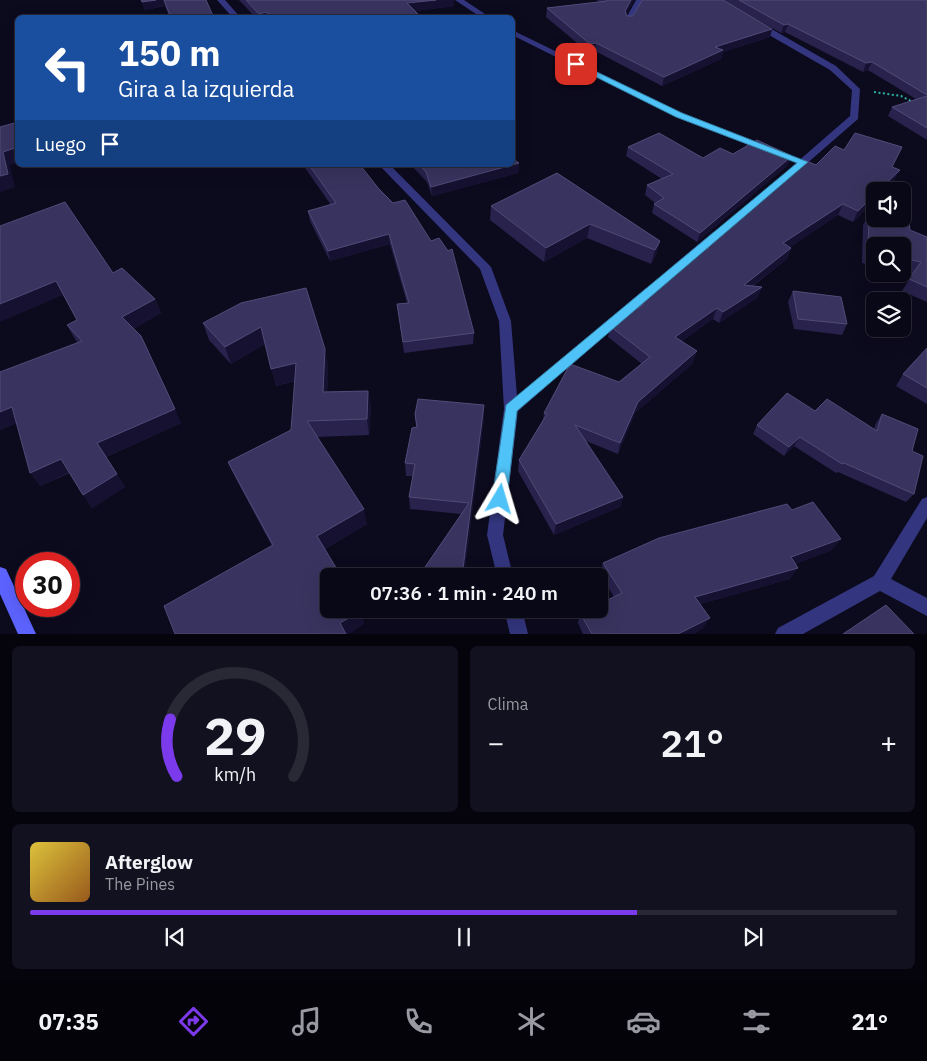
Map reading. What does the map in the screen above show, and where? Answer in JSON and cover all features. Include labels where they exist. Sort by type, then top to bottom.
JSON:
[{"type":"main road","points":[[0,575],[27,634]]},
{"type":"street","points":[[221,0],[235,15]]},
{"type":"street","points":[[459,0],[483,15]]},
{"type":"street","points":[[629,20],[640,0]]},
{"type":"street","points":[[748,20],[833,68],[856,89],[856,117],[788,175]]},
{"type":"street","points":[[515,33],[679,115],[803,162]]},
{"type":"street","points":[[386,167],[485,267],[505,321],[511,409],[495,535],[503,568]]},
{"type":"street","points":[[511,409],[728,226]]},
{"type":"street","points":[[784,634],[880,582],[927,504]]},
{"type":"street","points":[[880,582],[927,607]]},
{"type":"street","points":[[515,618],[519,634]]},
{"type":"path","points":[[856,89],[901,96],[918,104]]},
{"type":"building","points":[[164,0],[206,0],[213,15],[170,15]]},
{"type":"building","points":[[246,0],[436,0],[407,3],[419,15],[270,15],[266,12],[259,14]]},
{"type":"building","points":[[606,0],[631,0],[625,11],[627,16],[633,16],[642,0],[723,0],[772,29],[715,47],[723,50],[664,77],[596,43],[590,44],[547,8]]},
{"type":"building","points":[[739,0],[927,0],[927,95],[872,62],[866,63],[788,24],[784,25]]},
{"type":"building","points":[[927,96],[927,128],[892,107]]},
{"type":"building","points":[[15,123],[15,148],[3,152],[8,174],[0,176],[0,127]]},
{"type":"building","points":[[659,133],[703,158],[720,148],[733,154],[757,140],[792,156],[700,233],[654,204],[664,198],[647,185],[673,174],[628,147]]},
{"type":"building","points":[[855,133],[902,147],[892,167],[900,170],[887,182],[866,182],[866,203],[858,211],[843,204],[783,243],[791,248],[744,285],[762,287],[723,312],[717,308],[675,337],[697,351],[638,402],[620,443],[575,425],[623,497],[556,524],[519,460],[547,414],[544,413],[570,364],[619,382],[650,357],[610,326],[644,304],[639,301],[684,262],[709,248],[704,245],[804,160],[816,165],[835,146],[844,150]]},
{"type":"building","points":[[310,167],[362,167],[393,203],[405,200],[431,241],[439,238],[448,251],[452,249],[474,333],[403,342],[397,304],[409,303],[389,234],[328,251],[308,211],[336,203]]},
{"type":"building","points":[[422,167],[505,167],[431,187],[426,172]]},
{"type":"building","points":[[557,173],[660,241],[655,250],[590,224],[546,248],[491,206]]},
{"type":"building","points":[[65,202],[113,273],[122,268],[155,299],[122,317],[141,336],[175,409],[97,443],[117,474],[83,495],[61,459],[30,473],[12,407],[0,412],[0,372],[82,341],[67,325],[77,320],[56,281],[0,304],[0,226]]},
{"type":"building","points":[[869,227],[910,227],[910,230],[927,237],[927,287],[911,280],[911,276],[921,262],[911,260],[911,237],[868,237]]},
{"type":"building","points":[[306,288],[325,349],[323,392],[368,391],[367,419],[307,421],[364,509],[317,536],[336,568],[320,568],[320,618],[349,618],[340,623],[346,634],[175,634],[164,606],[273,545],[228,462],[291,430],[296,363],[271,369],[261,327],[225,347],[203,323],[241,303]]},
{"type":"building","points":[[793,291],[841,297],[847,324],[798,319]]},
{"type":"building","points":[[927,348],[927,388],[903,374]]},
{"type":"building","points":[[787,393],[815,411],[827,399],[877,431],[882,414],[918,429],[912,451],[923,456],[914,494],[844,463],[842,464],[800,437],[789,447],[757,425]]},
{"type":"building","points":[[418,399],[484,405],[463,568],[424,568],[469,503],[409,497],[415,464],[405,463],[412,428],[417,427],[415,414]]},
{"type":"building","points":[[813,502],[841,539],[791,557],[798,568],[695,597],[710,618],[678,634],[592,634],[583,618],[608,618],[608,600],[622,593],[608,568],[603,563],[659,538],[787,504],[792,510]]},
{"type":"building","points":[[886,605],[914,634],[843,634]]},
{"type":"route","points":[[500,499],[511,409],[803,162],[679,115],[576,64]]}]
